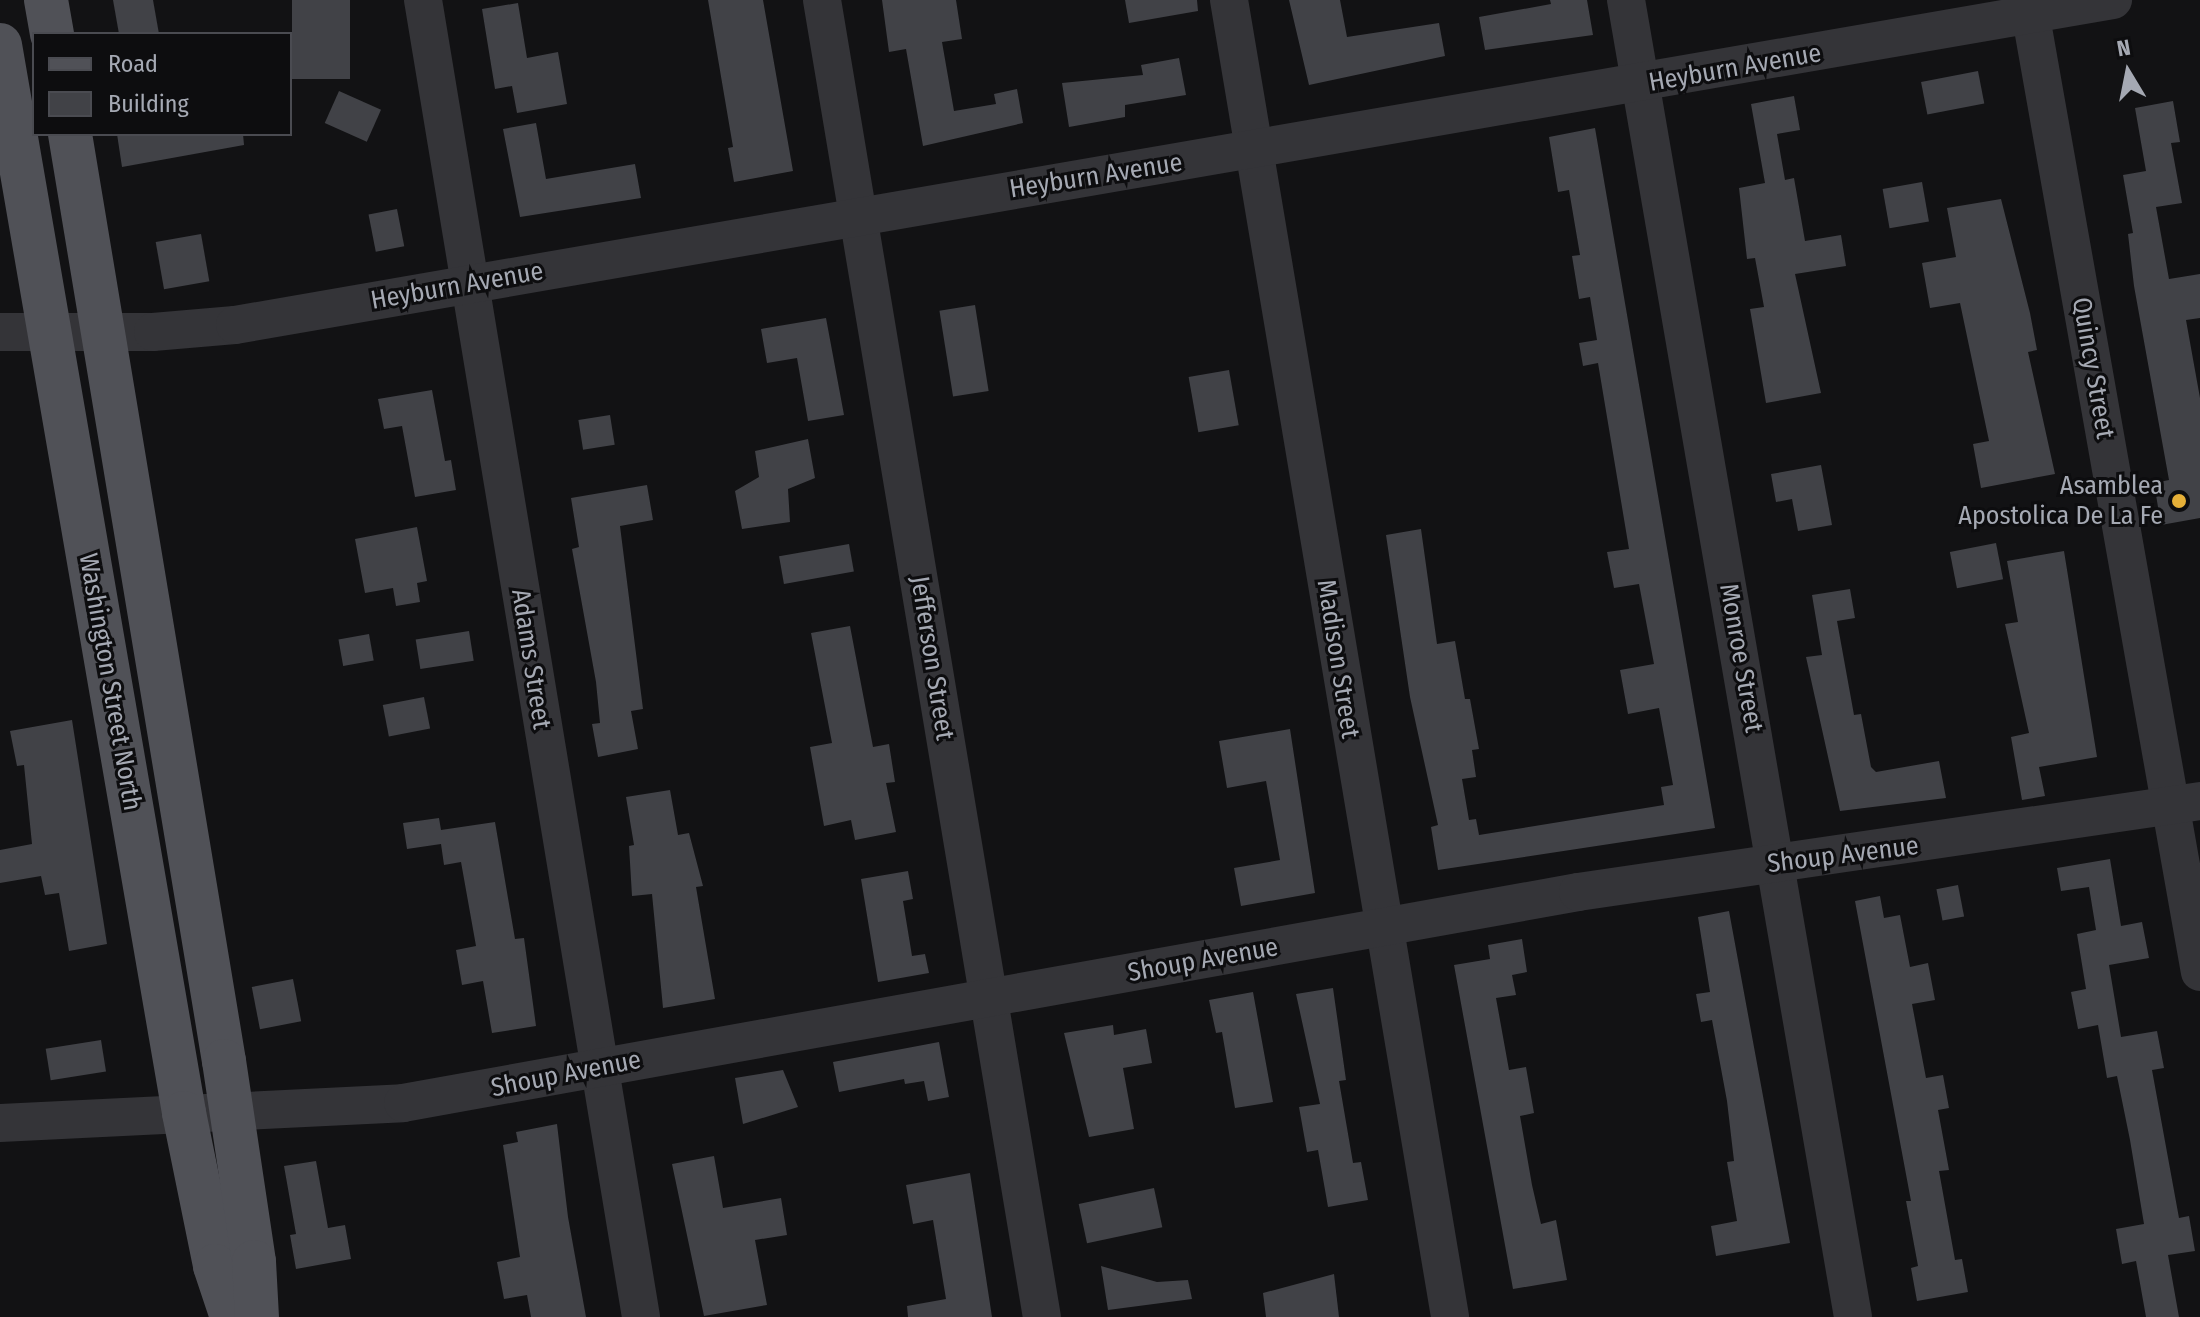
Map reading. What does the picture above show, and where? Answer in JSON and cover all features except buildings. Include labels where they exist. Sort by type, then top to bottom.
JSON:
[{"type":"main road","points":[[46,0],[52,32]]},
{"type":"main road","name":"Washington Street North","points":[[0,45],[77,331],[208,1113],[257,1317]]},
{"type":"main road","name":"Washington Street North","points":[[70,136],[77,331],[208,1113],[215,1266],[232,1317]]},
{"type":"street","name":"Adams Street","points":[[423,0],[641,1317]]},
{"type":"street","name":"Jefferson Street","points":[[822,0],[1042,1317]]},
{"type":"street","name":"Madison Street","points":[[1229,0],[1382,929],[1450,1317]]},
{"type":"street","name":"Monroe Street","points":[[1626,0],[1778,864],[1853,1317]]},
{"type":"street","name":"Heyburn Avenue","points":[[0,332],[235,325],[858,214],[1255,151],[1640,85],[2030,7],[2113,0]]},
{"type":"street","name":"Quincy Street","points":[[2030,7],[2185,804],[2200,972]]},
{"type":"street","name":"Shoup Avenue","points":[[0,1123],[403,1103],[598,1071],[989,997],[1578,892],[2185,804]]},
{"type":"place","name":"Asamblea Apostolica De La Fe","points":[[2179,501]]}]
